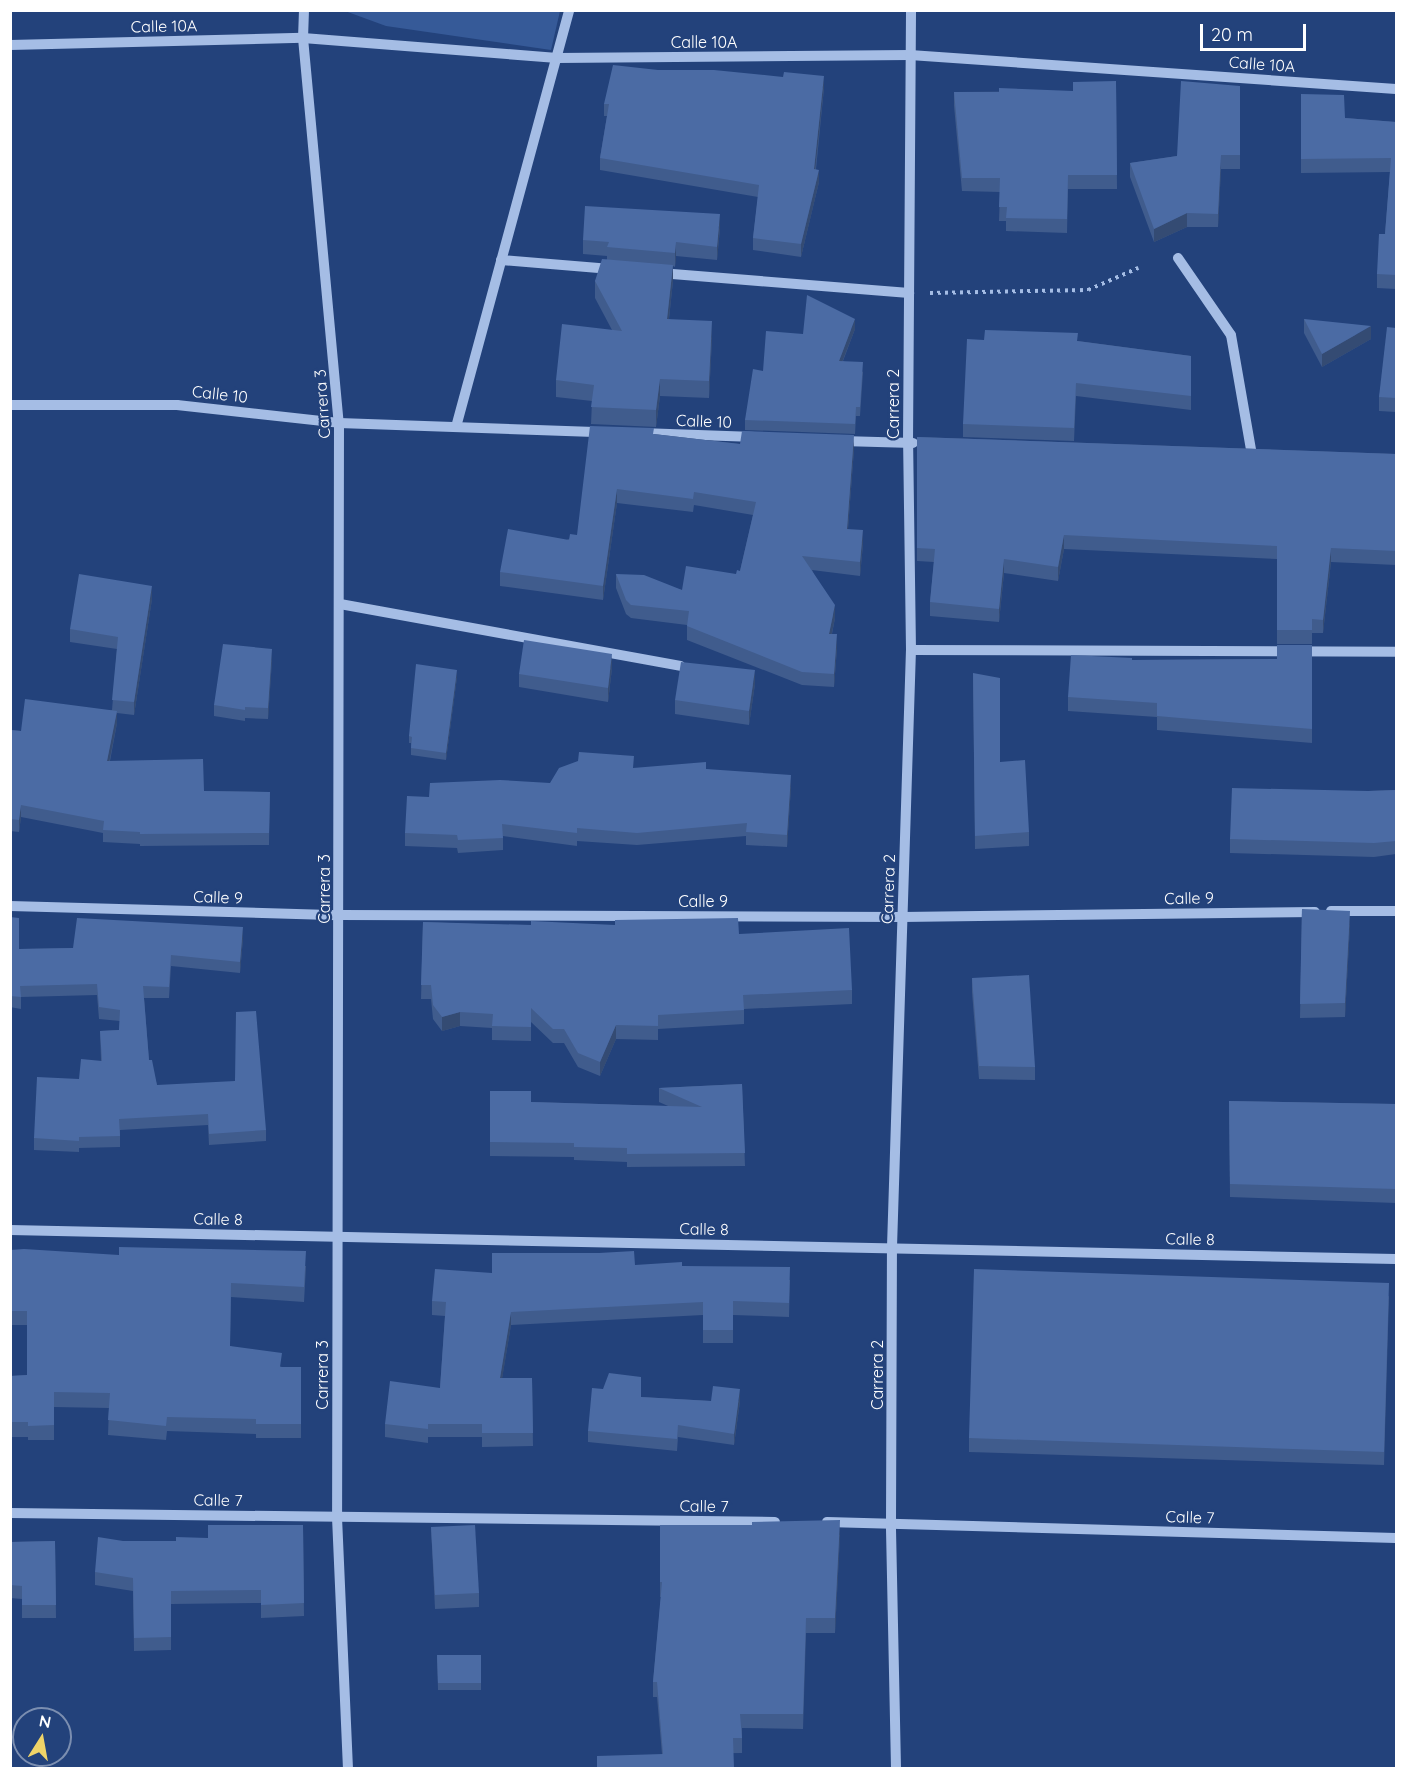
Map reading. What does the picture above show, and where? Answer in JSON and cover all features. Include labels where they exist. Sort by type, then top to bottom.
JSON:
[{"type":"street","name":"Carrera 3","points":[[304,10],[303,38],[339,423],[337,1517],[348,1768]]},
{"type":"street","points":[[456,427],[569,10]]},
{"type":"street","name":"Carrera 2","points":[[896,1768],[891,1523],[892,1248],[911,650],[908,443],[911,10]]},
{"type":"street","name":"Calle 10A","points":[[10,45],[303,38],[557,58],[910,55],[1396,88]]},
{"type":"street","points":[[1178,258],[1231,335],[1258,455],[1240,454]]},
{"type":"street","points":[[501,260],[618,270]]},
{"type":"street","points":[[652,272],[909,293]]},
{"type":"street","name":"Calle 10","points":[[10,405],[177,405],[339,423],[610,432]]},
{"type":"street","name":"Calle 10","points":[[634,433],[765,438]]},
{"type":"street","points":[[824,440],[920,443]]},
{"type":"street","points":[[340,604],[680,666]]},
{"type":"street","points":[[911,650],[1396,652]]},
{"type":"street","name":"Calle 9","points":[[10,906],[339,915],[902,917],[1396,910]]},
{"type":"street","name":"Calle 8","points":[[10,1230],[1396,1259]]},
{"type":"street","name":"Calle 7","points":[[10,1513],[785,1522]]},
{"type":"street","name":"Calle 7","points":[[820,1522],[1396,1538]]},
{"type":"path","points":[[909,293],[1088,290],[1138,268]]},
{"type":"shaded area","points":[[345,11],[560,11],[551,50],[386,26]]},
{"type":"building","points":[[613,65],[658,70],[714,70],[783,77],[784,72],[824,76],[814,169],[819,170],[801,244],[753,238],[759,185],[600,158],[609,104],[604,104]]},
{"type":"building","points":[[1116,81],[1117,175],[1068,175],[1067,219],[1006,218],[1007,207],[999,207],[1000,178],[962,178],[954,92],[999,92],[999,88],[1073,91],[1073,82]]},
{"type":"building","points":[[1181,81],[1240,86],[1240,155],[1221,155],[1218,214],[1187,213],[1154,229],[1130,163],[1177,156]]},
{"type":"building","points":[[1301,94],[1344,95],[1345,118],[1396,122],[1396,275],[1377,274],[1379,234],[1385,234],[1391,158],[1301,159]]},
{"type":"building","points":[[585,206],[720,214],[717,247],[676,242],[675,253],[607,247],[609,242],[583,240]]},
{"type":"building","points":[[602,259],[673,265],[667,319],[712,321],[709,381],[660,379],[656,410],[591,407],[594,385],[556,380],[562,324],[622,331],[595,281]]},
{"type":"building","points":[[807,295],[855,319],[839,361],[863,362],[860,407],[856,407],[855,424],[745,420],[753,369],[763,371],[766,331],[803,334]]},
{"type":"building","points":[[1304,319],[1371,326],[1322,354]]},
{"type":"building","points":[[1387,327],[1396,328],[1396,398],[1379,397]]},
{"type":"building","points":[[985,330],[1078,333],[1077,341],[1191,356],[1191,396],[1076,383],[1074,428],[963,424],[967,339],[984,340]]},
{"type":"building","points":[[590,426],[654,428],[653,434],[740,444],[742,431],[854,435],[847,529],[863,530],[860,562],[802,556],[835,605],[829,634],[837,634],[834,674],[802,672],[687,626],[689,611],[631,605],[626,600],[616,574],[644,575],[682,590],[686,566],[736,574],[737,570],[740,571],[756,502],[694,492],[693,499],[617,489],[603,586],[500,572],[508,529],[569,540],[570,534],[577,535]]},
{"type":"building","points":[[917,437],[1396,454],[1396,551],[1331,548],[1323,620],[1312,619],[1312,630],[1277,630],[1277,546],[1064,535],[1058,567],[1004,559],[999,609],[930,602],[935,549],[917,548]]},
{"type":"building","points":[[79,574],[152,586],[134,702],[112,700],[118,637],[70,629]]},
{"type":"building","points":[[524,640],[612,654],[608,688],[519,674]]},
{"type":"building","points":[[223,644],[272,649],[268,708],[245,707],[245,710],[214,705]]},
{"type":"building","points":[[1277,645],[1312,645],[1312,729],[1157,716],[1157,703],[1068,697],[1071,655],[1132,658],[1132,660],[1277,659]]},
{"type":"building","points":[[681,662],[755,670],[749,711],[675,700]]},
{"type":"building","points":[[416,664],[457,670],[446,753],[411,748],[412,737],[409,736]]},
{"type":"building","points":[[973,673],[1000,678],[1000,762],[1025,760],[1029,832],[975,836]]},
{"type":"building","points":[[25,699],[117,711],[107,761],[203,759],[204,791],[270,792],[269,833],[140,834],[140,832],[103,830],[104,821],[21,805],[19,820],[10,819],[10,730],[21,731]]},
{"type":"building","points":[[579,752],[634,756],[633,768],[706,762],[706,769],[791,775],[787,835],[746,832],[747,823],[637,833],[577,828],[577,833],[502,824],[503,838],[458,840],[457,835],[405,833],[407,796],[429,797],[430,783],[500,780],[550,783],[559,768],[578,761]]},
{"type":"building","points":[[1232,788],[1396,790],[1396,841],[1374,843],[1230,839]]},
{"type":"building","points":[[1302,909],[1350,911],[1345,1003],[1300,1004]]},
{"type":"building","points":[[10,917],[19,918],[19,949],[73,948],[77,918],[243,927],[240,962],[171,955],[169,987],[143,986],[149,1060],[152,1060],[157,1085],[235,1081],[236,1012],[256,1011],[266,1130],[209,1134],[208,1114],[119,1119],[120,1136],[79,1137],[79,1141],[34,1138],[37,1077],[79,1079],[81,1059],[102,1061],[100,1031],[119,1030],[120,1010],[99,1007],[97,984],[20,986],[21,997],[10,996]]},
{"type":"building","points":[[738,918],[739,934],[849,928],[852,990],[743,995],[744,1010],[658,1015],[658,1026],[616,1025],[600,1062],[578,1053],[564,1029],[553,1029],[531,1008],[531,1027],[492,1026],[493,1014],[460,1012],[442,1017],[433,1005],[431,985],[421,985],[423,922],[531,925],[531,921],[615,925],[615,920]]},
{"type":"building","points":[[1029,975],[1035,1067],[979,1066],[972,978]]},
{"type":"building","points":[[742,1084],[745,1153],[627,1154],[627,1148],[574,1147],[574,1143],[490,1142],[490,1091],[531,1091],[531,1102],[702,1107],[659,1088]]},
{"type":"building","points":[[1229,1101],[1396,1104],[1396,1189],[1230,1184]]},
{"type":"building","points":[[119,1247],[306,1251],[304,1287],[231,1283],[230,1346],[282,1353],[280,1367],[301,1367],[301,1424],[256,1424],[256,1419],[167,1417],[166,1426],[108,1420],[110,1393],[54,1392],[54,1425],[28,1426],[28,1422],[10,1422],[10,1376],[27,1375],[27,1311],[10,1311],[10,1250],[119,1255]]},
{"type":"building","points":[[634,1251],[635,1265],[682,1262],[682,1266],[790,1267],[789,1303],[733,1301],[733,1330],[703,1330],[703,1302],[511,1312],[500,1378],[532,1378],[533,1433],[482,1433],[482,1424],[428,1424],[428,1429],[385,1424],[390,1381],[440,1388],[446,1302],[432,1301],[435,1269],[492,1273],[492,1253]]},
{"type":"building","points":[[974,1269],[1389,1283],[1384,1452],[969,1438]]},
{"type":"building","points":[[609,1373],[641,1377],[641,1397],[711,1401],[713,1386],[740,1389],[734,1434],[678,1425],[677,1439],[588,1431],[592,1388],[603,1389]]},
{"type":"building","points":[[840,1520],[835,1618],[806,1618],[803,1714],[740,1714],[742,1738],[733,1738],[734,1768],[597,1768],[597,1756],[663,1754],[657,1682],[653,1682],[662,1582],[660,1582],[660,1525],[752,1525],[752,1522]]},
{"type":"building","points":[[208,1525],[303,1525],[304,1603],[261,1605],[261,1590],[171,1591],[171,1637],[134,1638],[133,1578],[95,1572],[98,1537],[123,1541],[176,1541],[176,1537],[208,1538]]},
{"type":"building","points":[[475,1525],[479,1593],[435,1595],[431,1527]]},
{"type":"building","points":[[55,1541],[56,1605],[22,1605],[22,1586],[10,1585],[10,1542]]},
{"type":"building","points":[[437,1655],[481,1655],[481,1683],[438,1683]]}]
